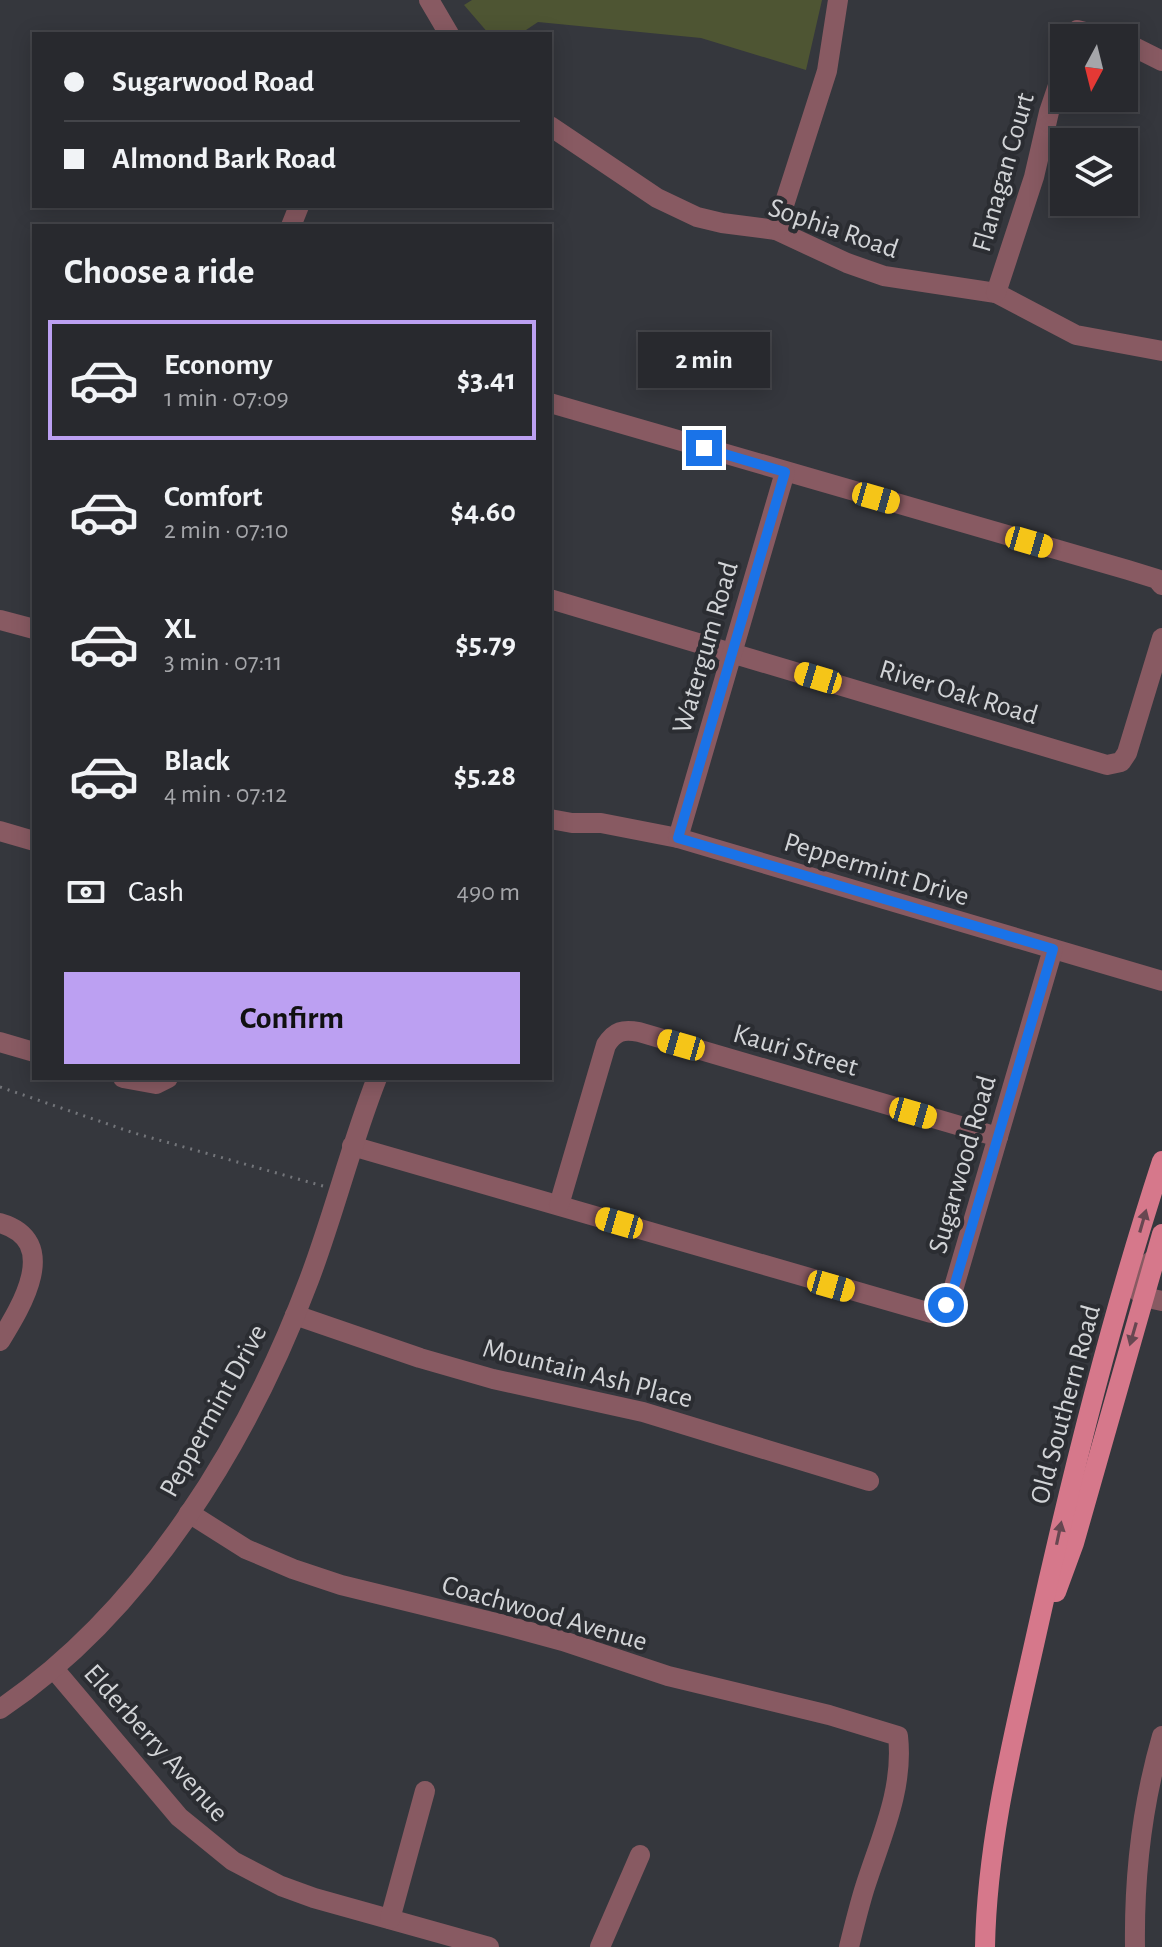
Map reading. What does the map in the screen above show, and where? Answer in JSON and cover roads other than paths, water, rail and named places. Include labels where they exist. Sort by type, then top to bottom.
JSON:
[{"type":"main road","name":"Old Southern Road","points":[[985,1947],[990,1871],[1002,1784],[1067,1492],[1162,1161]]},
{"type":"main road","name":"Old Southern Road","points":[[1030,1664],[1074,1543],[1153,1299],[1162,1234]]},
{"type":"street","points":[[429,0],[448,32]]},
{"type":"street","points":[[776,230],[827,71],[838,0]]},
{"type":"street","points":[[1138,49],[1162,61]]},
{"type":"street","name":"Flanagan Court","points":[[996,293],[1034,177],[1050,109]]},
{"type":"street","name":"Sophia Road","points":[[552,127],[657,198],[684,212],[709,221],[776,230],[847,263],[884,276],[996,293],[1076,335],[1162,351]]},
{"type":"street","points":[[552,404],[1128,570],[1157,579],[1162,585]]},
{"type":"street","name":"Watergum Road","points":[[678,838],[785,472]]},
{"type":"street","name":"River Oak Road","points":[[552,600],[1107,765],[1121,762],[1127,753],[1162,638]]},
{"type":"street","points":[[0,620],[32,628]]},
{"type":"street","name":"Peppermint Drive","points":[[552,819],[601,823],[678,838],[1162,981]]},
{"type":"street","points":[[552,835],[572,823]]},
{"type":"street","points":[[0,831],[32,840]]},
{"type":"street","name":"Sugarwood Road","points":[[352,1146],[931,1313],[946,1305],[951,1297],[1053,949]]},
{"type":"street","name":"Kauri Street","points":[[559,1205],[606,1045],[619,1031],[639,1032],[998,1137]]},
{"type":"street","points":[[0,1042],[32,1051]]},
{"type":"street","points":[[134,1080],[156,1084],[164,1080]]},
{"type":"street","name":"Peppermint Drive","points":[[0,1709],[54,1669],[122,1603],[189,1513],[230,1448],[295,1315],[324,1239],[352,1146],[376,1080]]},
{"type":"street","points":[[0,1223],[18,1232],[27,1242],[34,1267],[27,1291],[0,1341]]},
{"type":"street","points":[[1153,1299],[1127,1281],[1158,1260]]},
{"type":"street","name":"Mountain Ash Place","points":[[295,1315],[420,1358],[493,1379],[643,1412],[869,1481]]},
{"type":"street","name":"Coachwood Avenue","points":[[189,1513],[246,1549],[341,1585],[563,1641],[668,1676],[829,1715],[898,1736],[901,1759],[895,1795],[864,1888],[849,1947]]},
{"type":"street","name":"Elderberry Avenue","points":[[54,1669],[179,1817],[233,1861],[281,1886],[489,1947]]},
{"type":"street","points":[[1135,1947],[1134,1907],[1146,1798],[1162,1736]]},
{"type":"street","points":[[390,1919],[425,1791]]},
{"type":"street","points":[[600,1947],[640,1855]]}]
